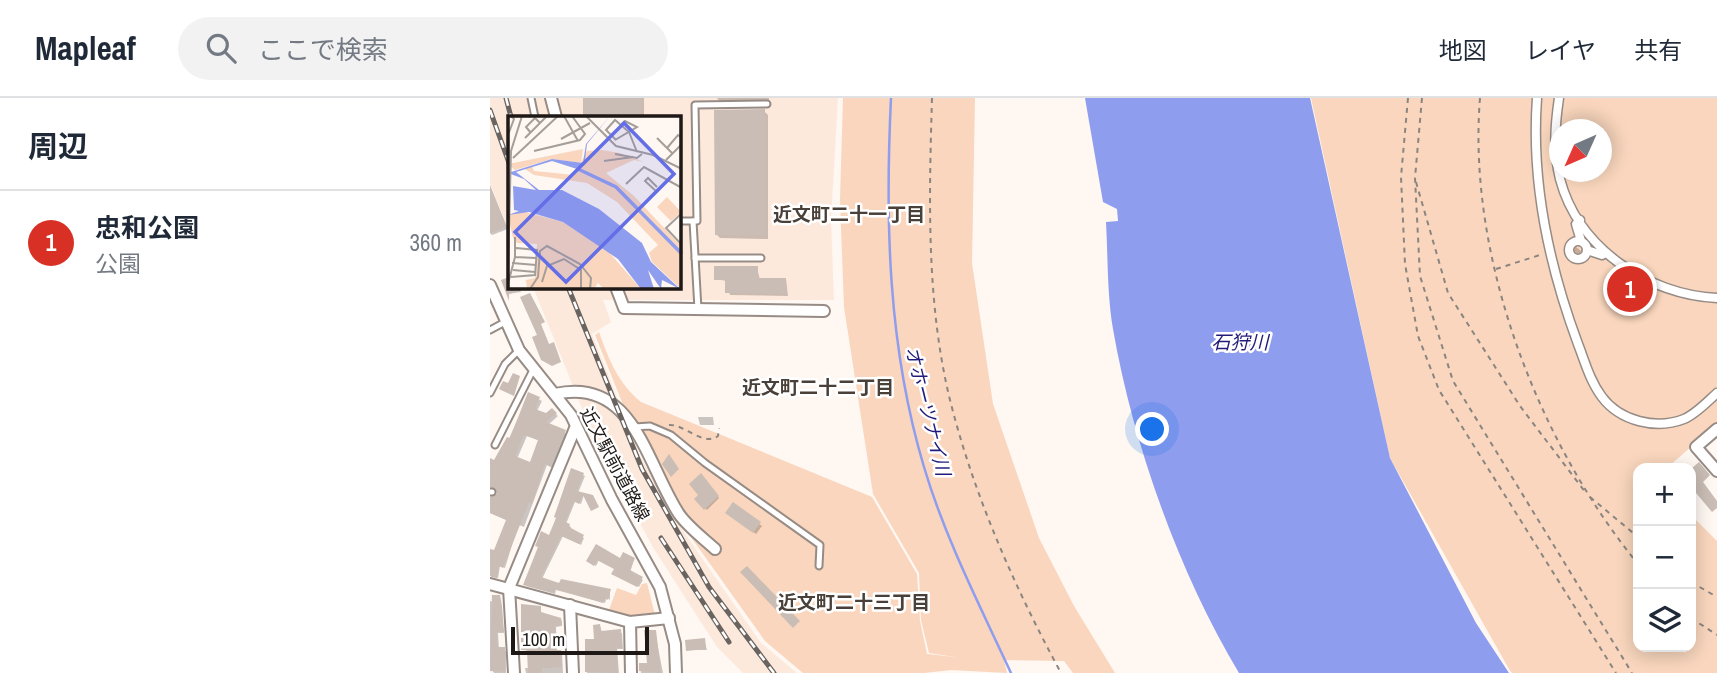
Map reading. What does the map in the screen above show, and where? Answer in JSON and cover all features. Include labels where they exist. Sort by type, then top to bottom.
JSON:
[{"type":"street","points":[[551,98],[556,116]]},
{"type":"street","points":[[1537,98],[1538,178],[1551,252],[1568,317],[1591,380],[1615,410],[1646,423],[1684,419],[1717,393]]},
{"type":"street","points":[[1559,98],[1554,143],[1560,180],[1580,220],[1606,253],[1653,284],[1676,293],[1717,298]]},
{"type":"street","points":[[1580,220],[1576,224],[1587,250],[1602,255],[1606,253]]},
{"type":"street","points":[[1581,241],[1572,243],[1569,249],[1571,256],[1577,259],[1584,257],[1587,250]]},
{"type":"street","points":[[1551,252],[1569,249]]},
{"type":"street","name":"近文駅前道路線","points":[[490,285],[519,350],[555,394],[576,426],[612,500],[660,587],[675,644],[676,673]]},
{"type":"street","points":[[617,289],[624,308],[824,311]]},
{"type":"street","points":[[555,394],[575,389],[614,402],[634,427],[680,516],[715,549]]},
{"type":"street","points":[[514,673],[509,588],[576,426]]},
{"type":"street","points":[[1717,429],[1696,447],[1717,471]]},
{"type":"street","points":[[490,584],[630,622],[669,618]]},
{"type":"street","points":[[570,606],[573,673]]},
{"type":"street","points":[[630,622],[632,673]]},
{"type":"lane","points":[[531,98],[535,116]]},
{"type":"lane","points":[[681,221],[697,221],[695,104],[767,104]]},
{"type":"lane","points":[[693,221],[698,309]]},
{"type":"lane","points":[[695,258],[761,258]]},
{"type":"lane","points":[[490,330],[505,322]]},
{"type":"lane","points":[[490,393],[505,364],[519,350]]},
{"type":"lane","points":[[495,445],[533,370]]},
{"type":"lane","points":[[634,427],[650,426],[671,435],[705,464],[820,545],[818,566]]},
{"type":"path","points":[[932,98],[932,263],[939,337],[950,402],[972,477],[999,543],[1030,615],[1061,673]]},
{"type":"path","points":[[1408,98],[1401,177],[1403,227],[1405,264],[1418,335],[1439,390],[1616,673]]},
{"type":"path","points":[[1422,98],[1415,178],[1420,276],[1453,381],[1632,673]]},
{"type":"path","points":[[1480,98],[1480,166],[1496,269],[1507,317],[1527,377],[1588,495],[1633,533]]},
{"type":"path","points":[[1415,178],[1448,293],[1520,406],[1633,558]]},
{"type":"path","points":[[1496,269],[1551,252]]},
{"type":"path","points":[[658,429],[671,424],[678,425],[705,439],[713,440],[718,436],[719,428]]},
{"type":"path","points":[[1696,585],[1717,597]]},
{"type":"path","points":[[1696,621],[1717,635]]},
{"type":"shaded area","points":[[490,98],[838,98],[831,220],[834,300],[603,300],[611,322],[592,334],[640,456],[681,528],[761,643],[797,673],[743,673],[717,647],[654,549],[596,443],[534,289],[681,289],[681,116],[508,116],[508,228],[490,184]]},
{"type":"shaded area","points":[[843,98],[975,98],[972,263],[993,404],[1039,538],[1074,606],[1115,673],[1073,673],[1064,661],[1004,660],[1007,673],[951,670],[924,673],[803,673],[765,641],[683,526],[643,454],[595,335],[599,332],[615,370],[626,387],[641,402],[872,497],[917,574],[920,621],[927,654],[955,657],[929,653],[921,620],[919,573],[873,494],[844,307],[840,200]]},
{"type":"shaded area","points":[[1311,98],[1717,98],[1717,424],[1673,463],[1633,463],[1633,652],[1696,652],[1696,520],[1717,541],[1717,673],[1512,673],[1390,458]]},
{"type":"shaded area","points":[[647,583],[655,615],[631,616],[609,610],[617,588],[636,595],[642,584]]},
{"type":"water","name":"石狩川","points":[[1085,98],[1310,98],[1390,458],[1476,623],[1509,673],[1239,673],[1217,634],[1178,551],[1161,507],[1133,417],[1113,329],[1110,302],[1106,222],[1118,221],[1117,209],[1103,202]]},
{"type":"building","points":[[583,98],[641,98],[641,116],[583,116]]},
{"type":"building","points":[[765,109],[765,235],[715,235],[714,110]]},
{"type":"building","points":[[490,185],[507,227],[490,233]]},
{"type":"building","points":[[714,266],[758,266],[758,278],[786,278],[787,294],[725,293],[725,280],[714,280]]},
{"type":"building","points":[[508,277],[508,289],[524,289],[509,294],[509,301],[501,280]]},
{"type":"building","points":[[530,293],[545,322],[541,324],[549,344],[554,342],[561,362],[552,366],[541,360],[532,337],[537,335],[520,297]]},
{"type":"building","points":[[513,373],[520,376],[514,396],[499,389],[503,381],[508,383]]},
{"type":"building","points":[[528,392],[540,397],[535,409],[546,413],[552,408],[557,413],[546,422],[566,430],[551,467],[545,464],[532,504],[529,502],[503,568],[499,566],[497,578],[490,576],[490,549],[494,550],[506,520],[490,513],[490,497],[497,493],[490,487],[490,458],[494,460],[507,437],[510,438]],"holes":[[[524,435],[538,440],[530,462],[515,456]]]},
{"type":"building","points":[[669,454],[679,469],[671,477],[662,464]]},
{"type":"building","points":[[1699,462],[1710,475],[1703,482],[1717,501],[1717,508],[1712,512],[1696,493],[1696,465]]},
{"type":"building","points":[[571,468],[584,473],[577,491],[593,495],[599,507],[591,511],[583,495],[579,504],[574,501],[565,522],[584,535],[579,544],[561,536],[541,577],[559,583],[561,579],[611,589],[608,600],[605,598],[603,603],[555,589],[554,593],[523,585],[538,547],[535,546],[541,531],[549,535],[556,518],[554,517]]},
{"type":"building","points":[[701,473],[719,496],[704,510],[694,499],[698,495],[689,484]]},
{"type":"building","points":[[733,502],[761,522],[753,533],[725,513]]},
{"type":"building","points":[[596,544],[620,558],[623,552],[635,558],[630,570],[643,577],[637,587],[611,574],[614,569],[597,560],[594,566],[586,561]]},
{"type":"building","points":[[747,566],[800,621],[793,628],[740,572]]},
{"type":"building","points":[[492,595],[500,595],[502,606],[504,632],[497,632],[498,647],[505,647],[505,672],[490,671]]},
{"type":"building","points":[[521,604],[541,606],[541,612],[561,618],[562,625],[555,626],[562,667],[542,668],[542,673],[528,673],[527,650],[521,650]]},
{"type":"building","points":[[600,624],[601,631],[621,629],[622,648],[617,648],[618,673],[585,672],[585,639],[594,639],[593,625]]},
{"type":"building","points":[[644,630],[656,630],[661,673],[639,671],[639,663],[647,663]]},
{"type":"building","points":[[705,638],[706,649],[686,651],[685,640]]},
{"type":"waterway","name":"オホーツナイ川","points":[[891,98],[889,238],[896,330],[912,422],[942,520],[1011,673]]},
{"type":"railway","points":[[506,98],[511,116]]},
{"type":"railway","points":[[490,110],[508,160]]},
{"type":"railway","points":[[569,289],[642,469],[709,587],[774,673]]},
{"type":"railway","points":[[661,538],[729,642]]},
{"type":"place","name":"忠和公園","points":[[1630,289]]},
{"type":"district","name":"近文町二十一丁目","points":[[849,214]]},
{"type":"district","name":"近文町二十二丁目","points":[[818,387]]},
{"type":"district","name":"近文町二十三丁目","points":[[854,602]]}]
